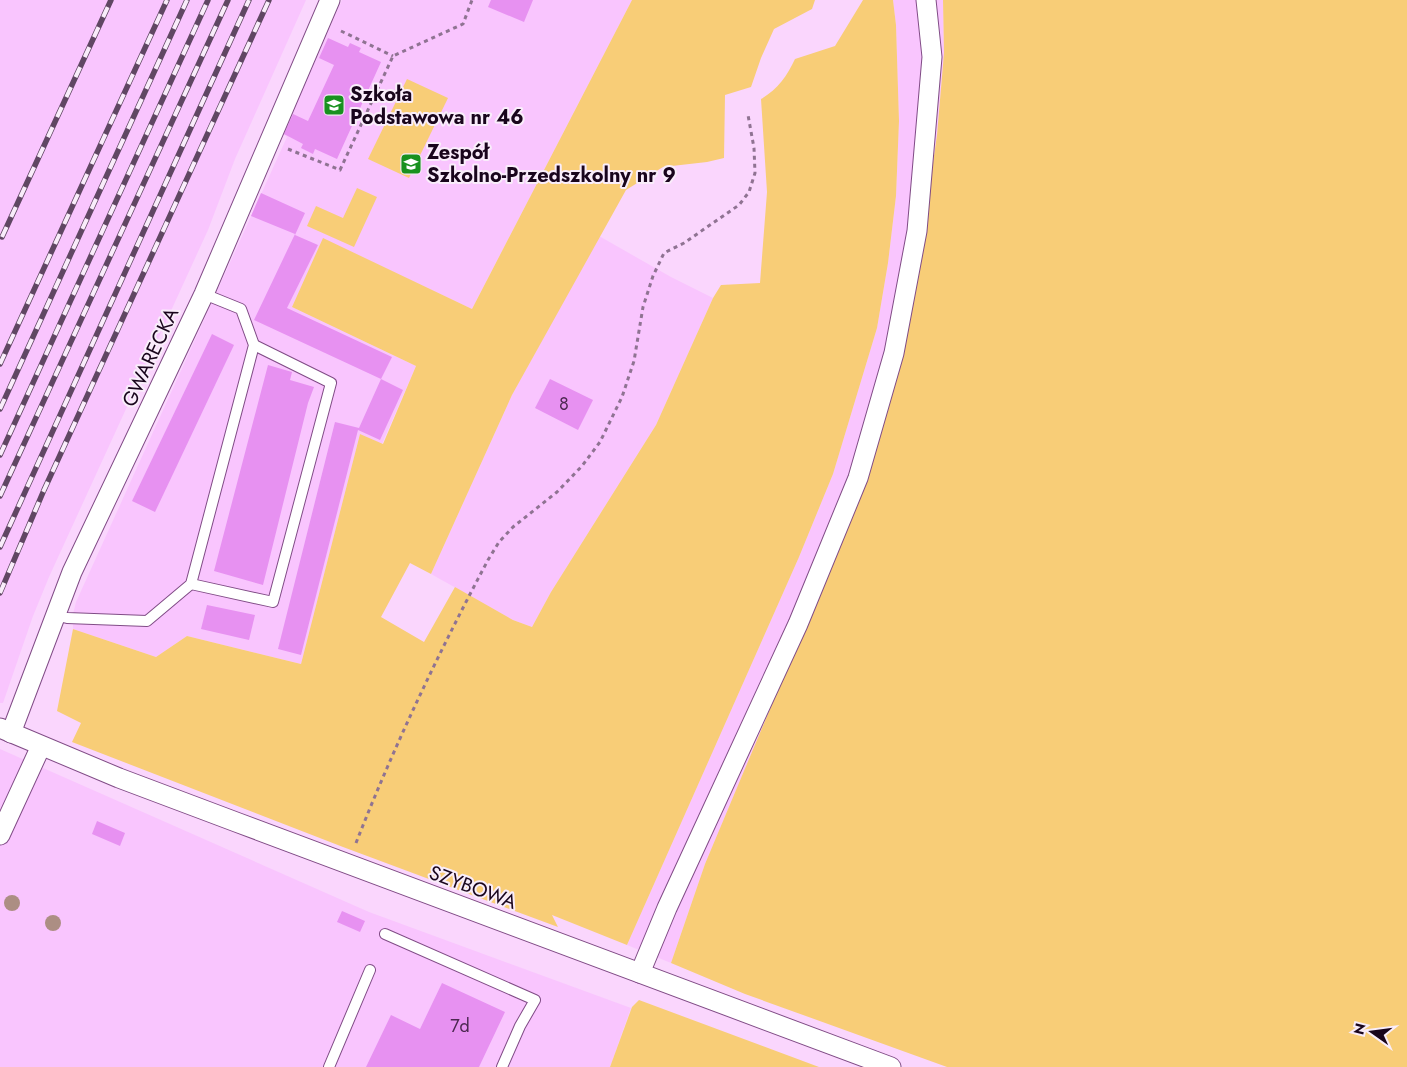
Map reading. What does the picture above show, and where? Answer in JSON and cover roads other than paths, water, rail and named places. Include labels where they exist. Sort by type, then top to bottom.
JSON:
[{"type":"street","name":"GWARECKA","points":[[5,731],[72,572],[204,294],[330,0]]},
{"type":"street","points":[[640,973],[667,908],[798,624],[858,478],[894,353],[917,231],[932,57],[926,0]]},
{"type":"street","name":"SZYBOWA","points":[[5,731],[119,778],[348,865],[891,1067]]},
{"type":"street","points":[[0,835],[41,746]]},
{"type":"lane","points":[[54,615],[67,618],[147,621],[191,584],[254,345],[241,309],[204,294]]},
{"type":"lane","points":[[191,584],[272,602],[331,383],[254,345]]},
{"type":"lane","points":[[385,934],[535,1000],[520,1026],[502,1067]]},
{"type":"lane","points":[[329,1067],[370,970]]},
{"type":"railway","points":[[2,237],[111,0]]},
{"type":"railway","points":[[0,364],[167,0]]},
{"type":"railway","points":[[0,409],[187,0]]},
{"type":"railway","points":[[0,455],[208,0]]},
{"type":"railway","points":[[0,496],[228,0]]},
{"type":"railway","points":[[0,547],[249,0]]},
{"type":"railway","points":[[0,593],[44,490],[269,0]]},
{"type":"place","name":"Szkoła Podstawowa nr 46","points":[[334,105]]},
{"type":"place","name":"Zespół Szkolno-Przedszkolny nr 9","points":[[411,164]]}]
